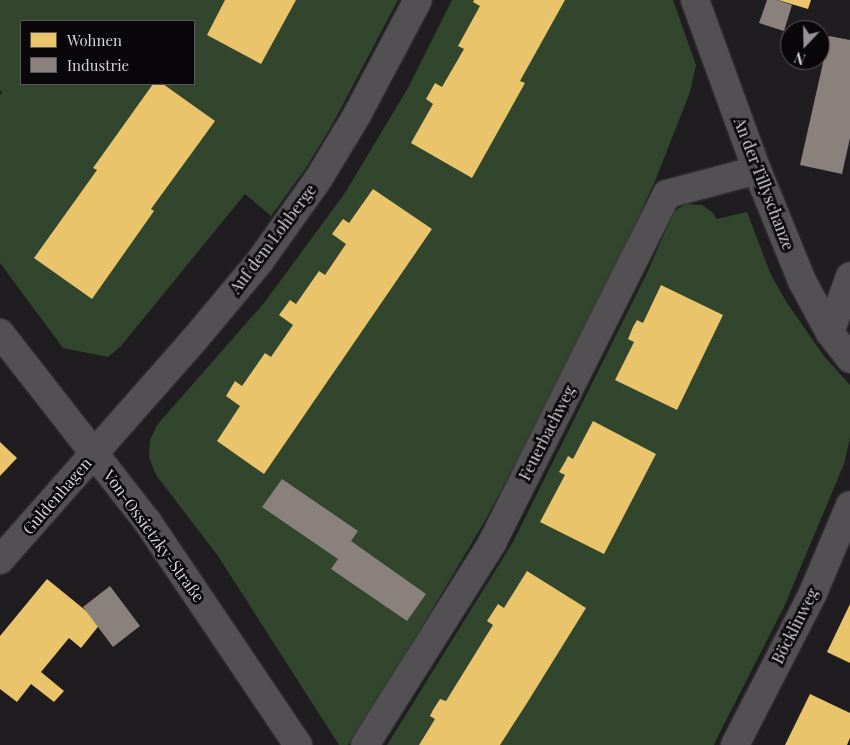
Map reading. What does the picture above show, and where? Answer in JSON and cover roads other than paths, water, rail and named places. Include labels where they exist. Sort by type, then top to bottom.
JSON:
[{"type":"street","name":"Auf dem Lohberge","points":[[94,454],[254,268],[319,178],[366,97],[418,0]]},
{"type":"street","name":"An der Tillyschanze","points":[[695,0],[757,170],[802,281],[830,333],[850,359]]},
{"type":"street","name":"Feuerbachweg","points":[[366,745],[492,543],[667,194],[757,170]]},
{"type":"street","points":[[830,333],[850,276]]},
{"type":"street","name":"Von-Ossietzky-Straße","points":[[0,333],[147,521],[298,745]]},
{"type":"street","name":"Guldenhagen","points":[[0,560],[94,454]]},
{"type":"street","name":"Böcklinweg","points":[[734,745],[813,593],[850,505]]}]
